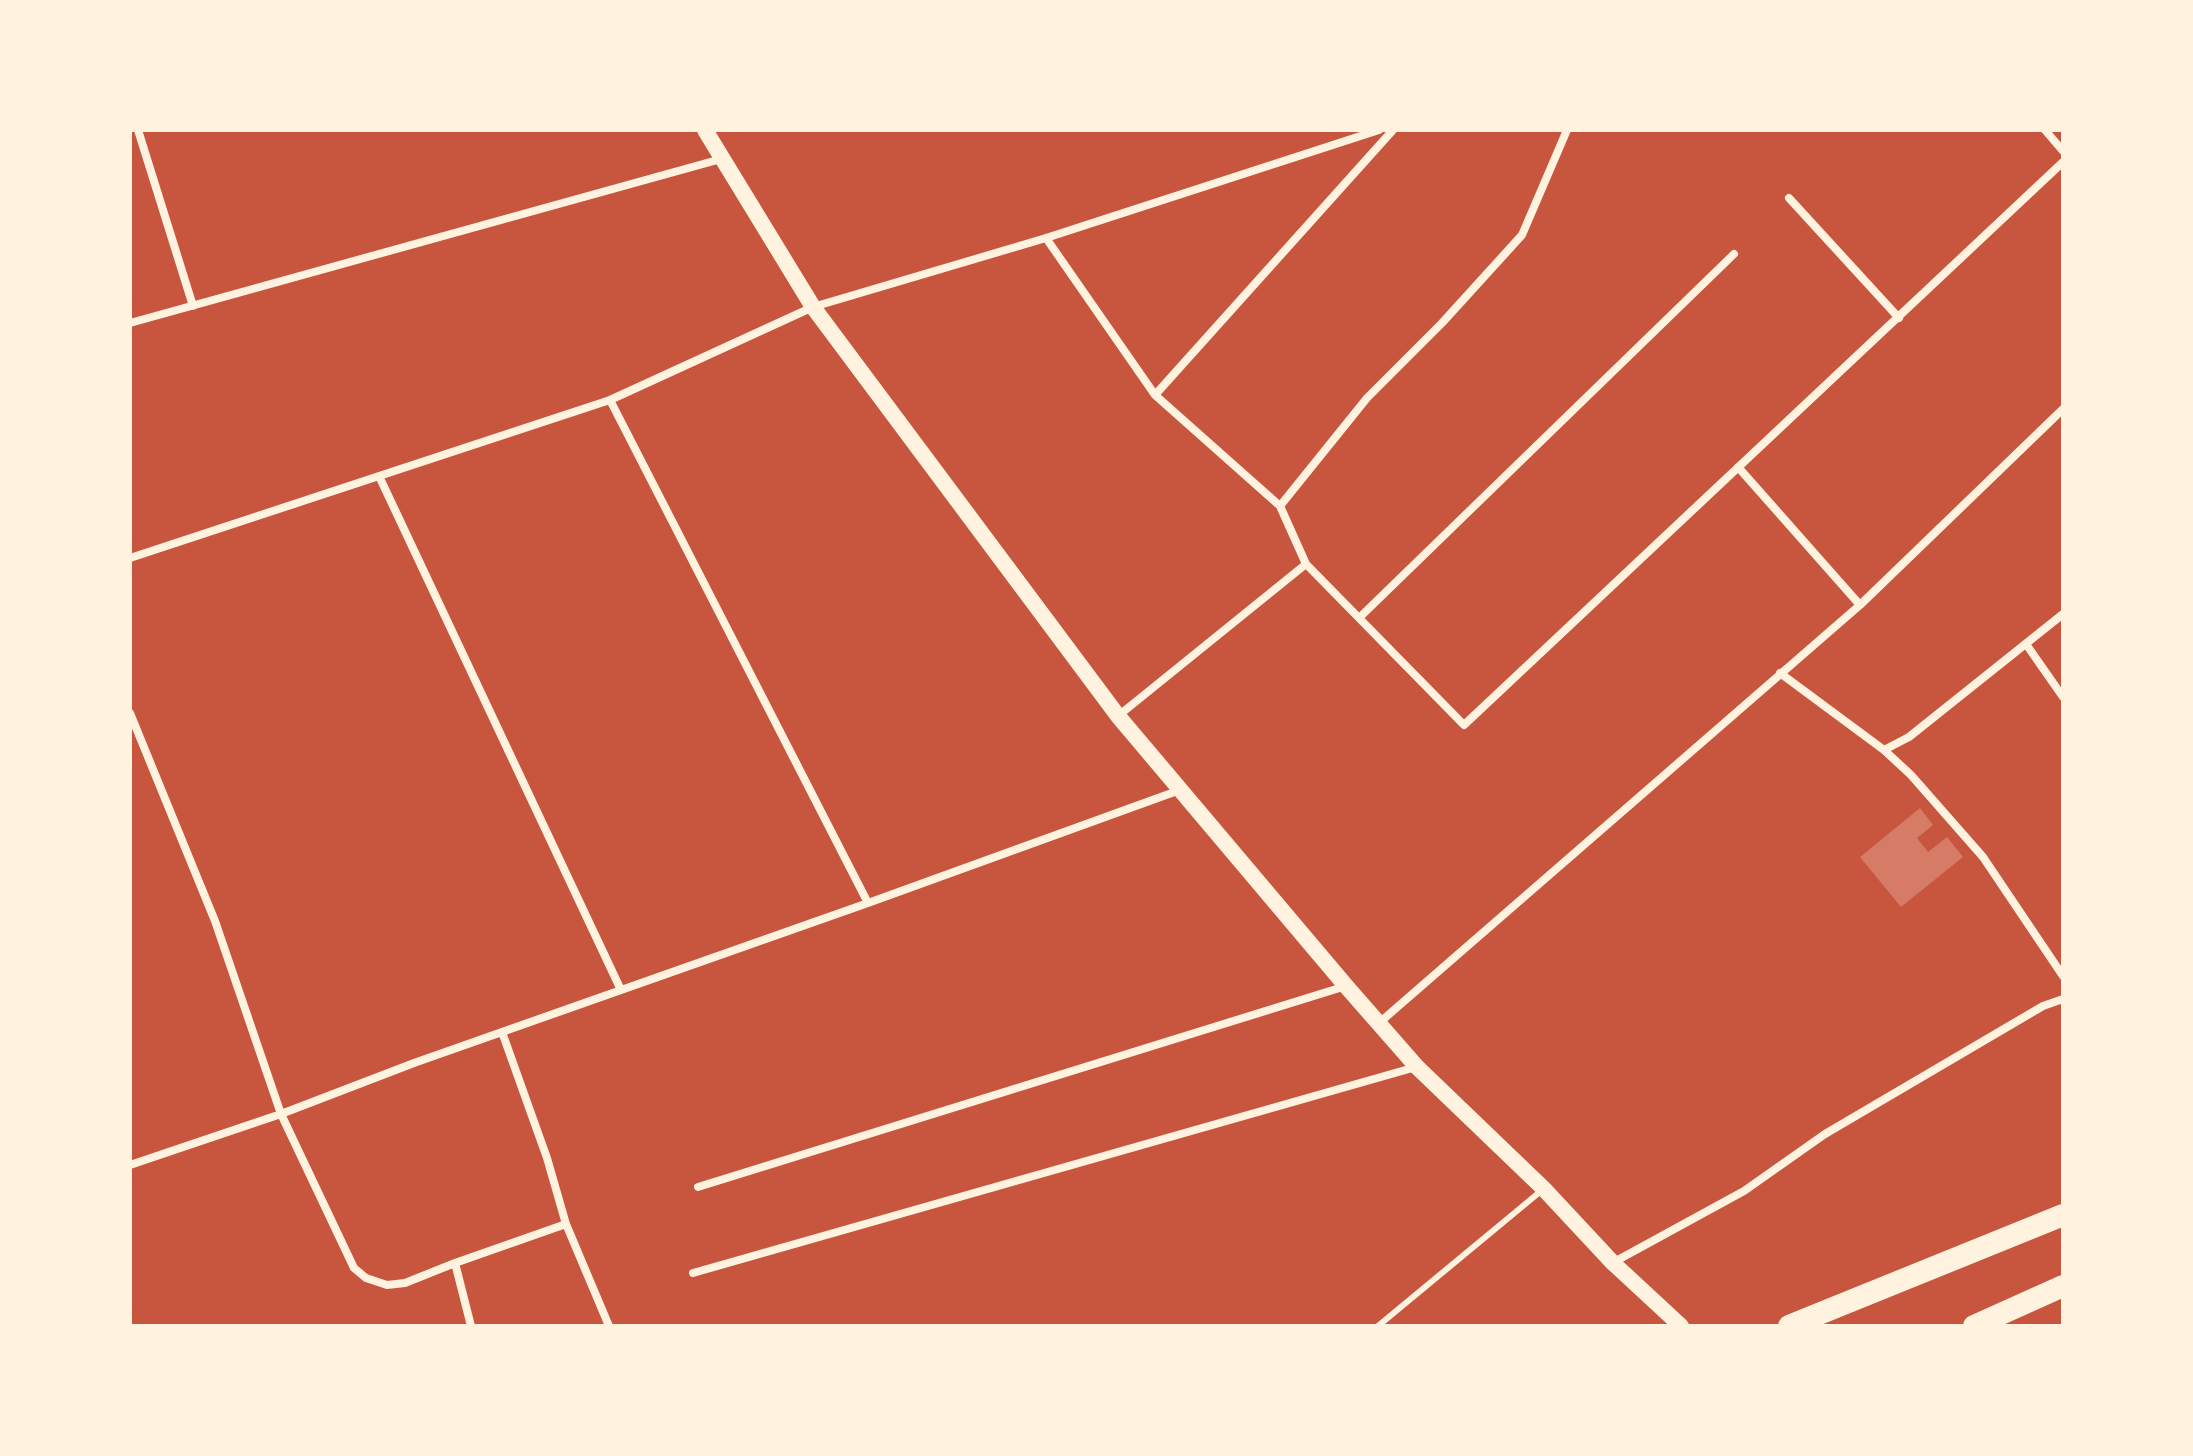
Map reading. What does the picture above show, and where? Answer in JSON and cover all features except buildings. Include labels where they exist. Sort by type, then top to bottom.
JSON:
[{"type":"highway","points":[[1789,1326],[2063,1215]]},
{"type":"highway","points":[[1974,1326],[2063,1286]]},
{"type":"main road","points":[[705,130],[813,307],[1118,716],[1417,1067],[1544,1189],[1613,1263],[1681,1326]]},
{"type":"street","points":[[138,130],[193,306]]},
{"type":"street","points":[[130,558],[610,400],[813,307],[1046,238],[1379,130]]},
{"type":"street","points":[[1155,395],[1393,130]]},
{"type":"street","points":[[1280,506],[1367,398],[1442,323],[1522,235],[1567,130]]},
{"type":"street","points":[[2045,130],[2063,151]]},
{"type":"street","points":[[130,323],[722,158]]},
{"type":"street","points":[[1046,238],[1155,395],[1280,506],[1306,564],[1464,725],[2063,162]]},
{"type":"street","points":[[1789,198],[1899,318]]},
{"type":"street","points":[[1359,618],[1734,254]]},
{"type":"street","points":[[610,400],[868,903]]},
{"type":"street","points":[[1379,1023],[1860,605],[2063,409]]},
{"type":"street","points":[[1738,467],[1860,605]]},
{"type":"street","points":[[379,476],[621,990]]},
{"type":"street","points":[[1118,716],[1306,564]]},
{"type":"street","points":[[1884,750],[1909,737],[2063,614]]},
{"type":"street","points":[[2026,644],[2063,697]]},
{"type":"street","points":[[1780,673],[1884,750],[1911,775],[1983,857],[2063,976]]},
{"type":"street","points":[[130,713],[215,921],[281,1114],[354,1268],[366,1278],[387,1285],[405,1283],[566,1224]]},
{"type":"street","points":[[130,1165],[281,1114],[414,1063],[1180,790]]},
{"type":"street","points":[[698,1187],[1346,986]]},
{"type":"street","points":[[1613,1263],[1744,1191],[1825,1134],[2030,1014],[2063,999]]},
{"type":"street","points":[[502,1032],[547,1158],[566,1224],[609,1326]]},
{"type":"street","points":[[693,1273],[1417,1067]]},
{"type":"street","points":[[455,1263],[471,1326]]},
{"type":"lane","points":[[1378,1326],[1544,1189]]}]
